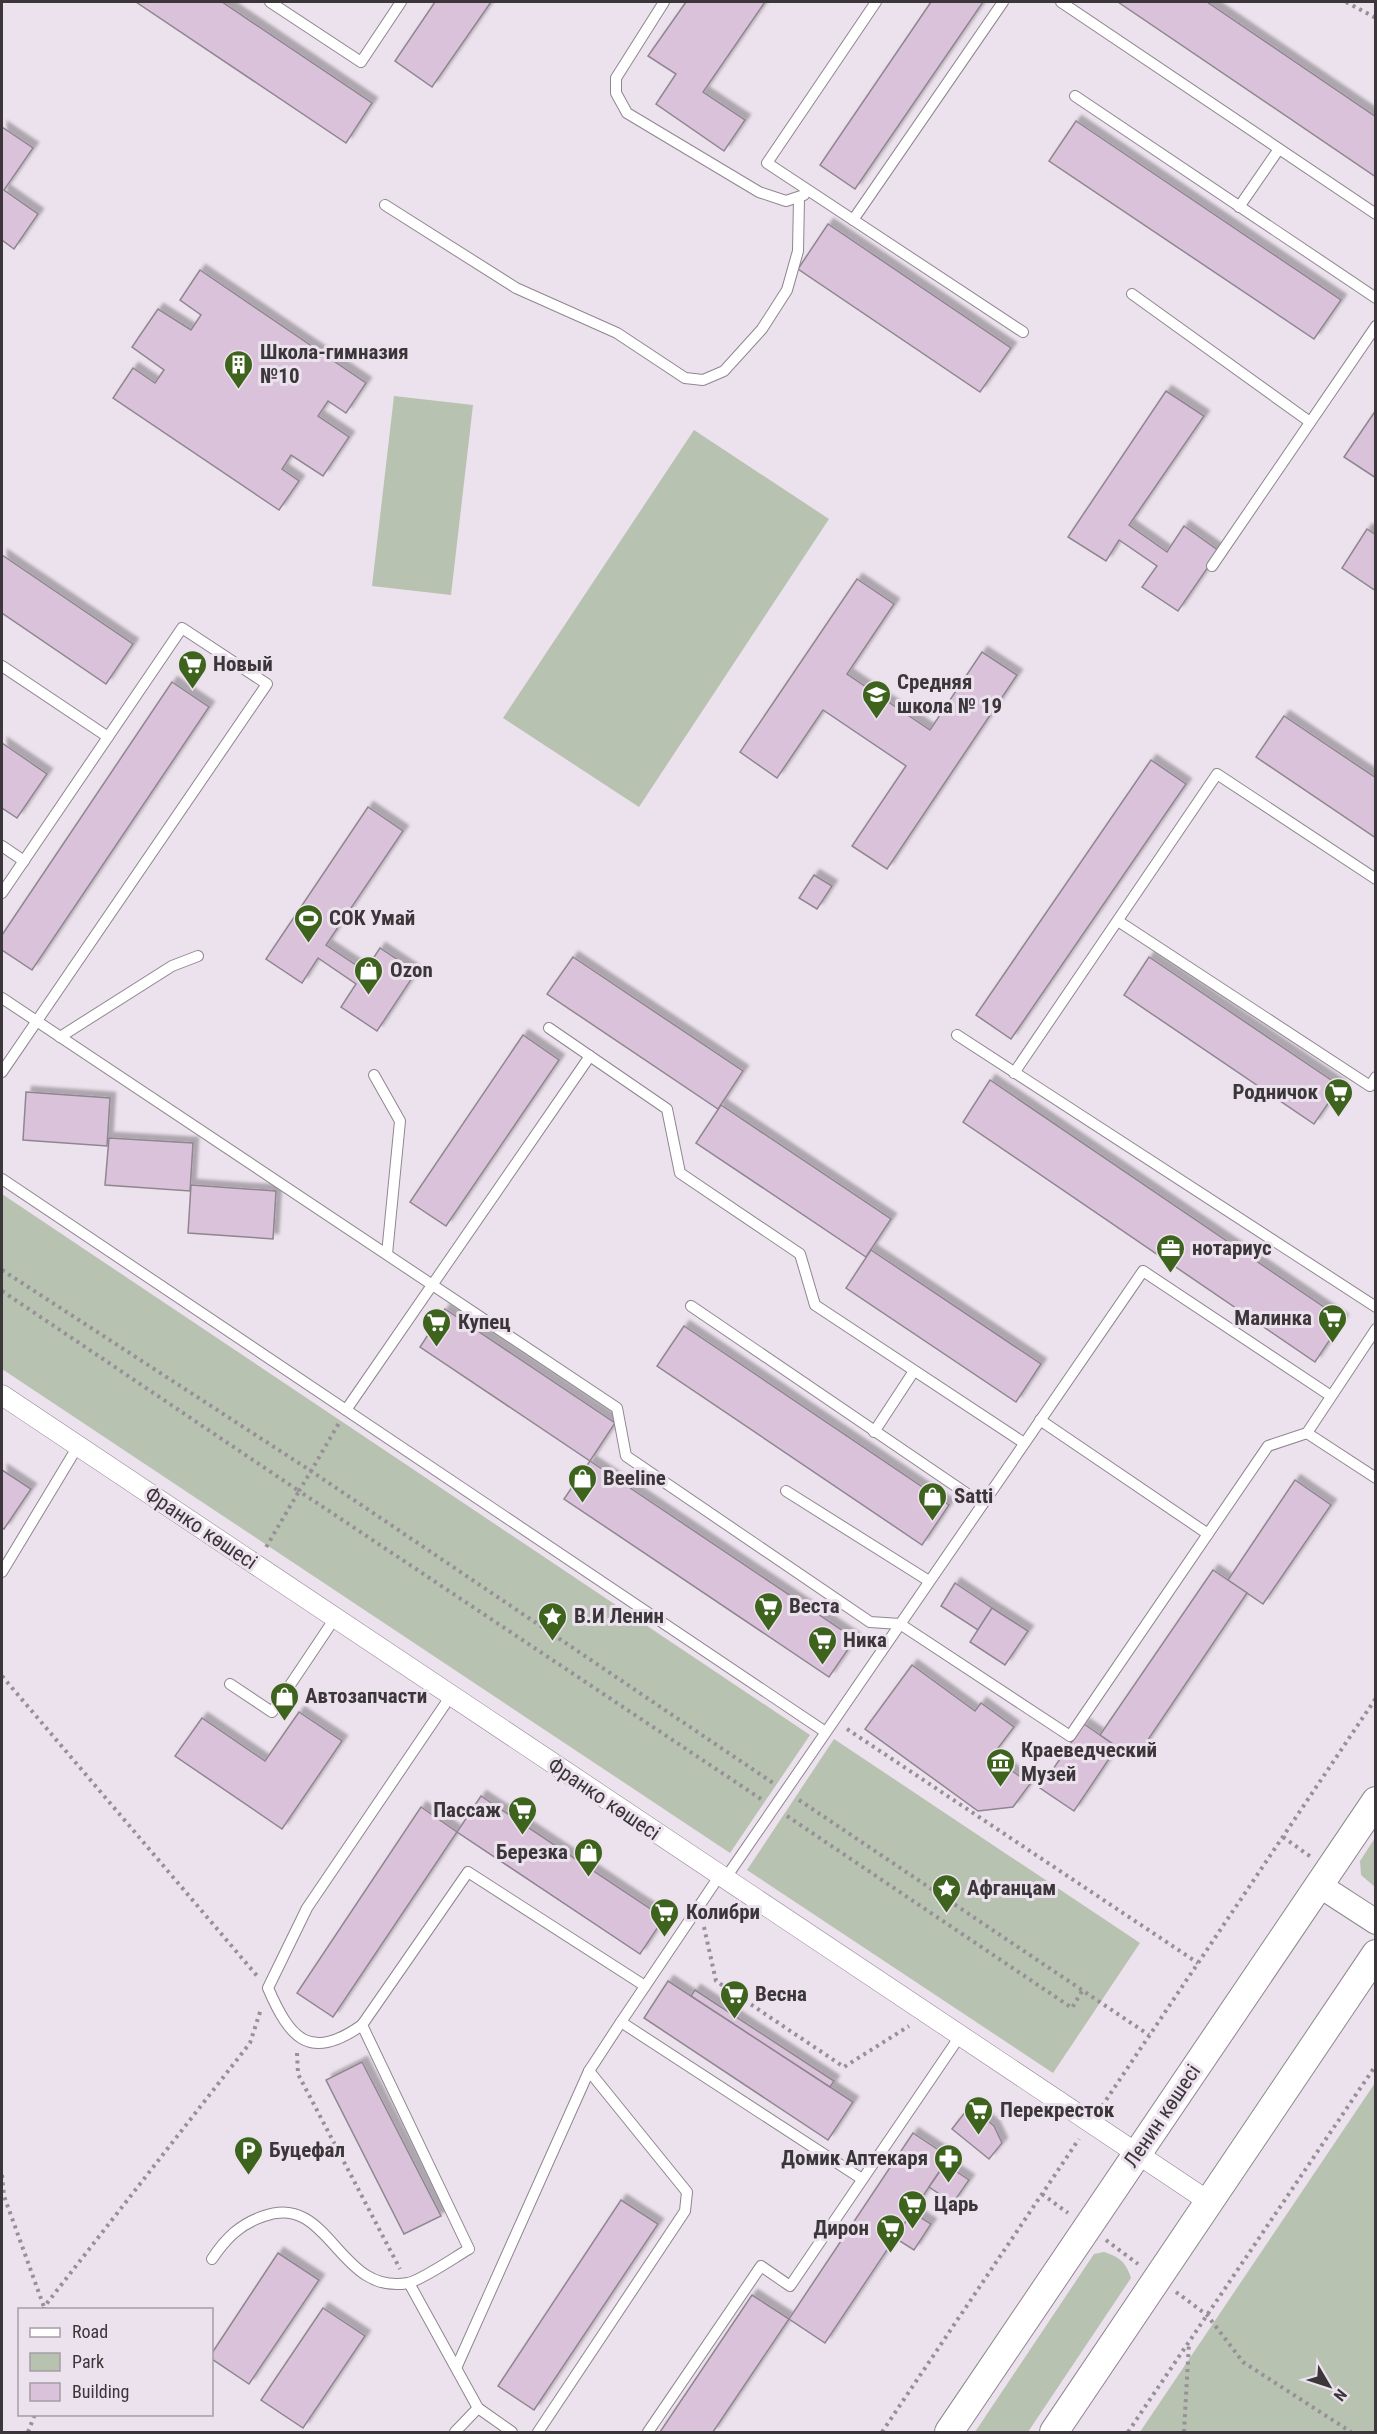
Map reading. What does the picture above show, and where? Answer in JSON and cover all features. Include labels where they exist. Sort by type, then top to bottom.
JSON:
[{"type":"main road","name":"Ленин көшесі","points":[[949,2433],[1136,2153],[1376,1801]]},
{"type":"main road","points":[[1054,2433],[1376,1954]]},
{"type":"street","name":"Франко көшесі","points":[[2,1395],[1208,2201]]},
{"type":"street","points":[[1319,1885],[1376,1922]]},
{"type":"lane","points":[[270,2],[361,62],[401,2]]},
{"type":"lane","points":[[664,2],[616,78],[616,93],[627,112],[759,192],[786,201],[799,199],[810,191]]},
{"type":"lane","points":[[876,2],[767,163],[1023,333]]},
{"type":"lane","points":[[853,220],[1003,2]]},
{"type":"lane","points":[[1061,2],[1376,214]]},
{"type":"lane","points":[[1076,96],[1376,298]]},
{"type":"lane","points":[[1239,207],[1278,149]]},
{"type":"lane","points":[[386,205],[516,288],[617,333],[685,378],[703,380],[724,371],[762,329],[788,290],[798,250],[799,199]]},
{"type":"lane","points":[[1132,294],[1311,422]]},
{"type":"lane","points":[[1212,566],[1376,326]]},
{"type":"lane","points":[[2,893],[182,628],[267,684],[2,1072]]},
{"type":"lane","points":[[2,666],[108,737]]},
{"type":"lane","points":[[1014,1073],[1217,774],[1376,879]]},
{"type":"lane","points":[[2,846],[24,861]]},
{"type":"lane","points":[[1118,921],[1370,1086],[1376,1077]]},
{"type":"lane","points":[[60,1037],[172,966],[198,956]]},
{"type":"lane","points":[[2,998],[616,1408],[626,1456],[870,1622],[900,1624],[1070,1736],[1268,1446],[1307,1433],[1376,1329]]},
{"type":"lane","points":[[549,1028],[667,1109],[680,1173],[800,1254],[815,1305],[1024,1443]]},
{"type":"lane","points":[[957,1035],[1376,1307]]},
{"type":"lane","points":[[346,1410],[590,1056]]},
{"type":"lane","points":[[374,1075],[400,1120],[387,1254]]},
{"type":"lane","points":[[2,1179],[824,1731]]},
{"type":"lane","points":[[457,2366],[589,2072],[699,1906],[774,1807],[824,1731],[1143,1271],[1331,1396]]},
{"type":"lane","points":[[691,1306],[982,1504]]},
{"type":"lane","points":[[874,1432],[914,1371]]},
{"type":"lane","points":[[1040,1420],[1208,1534]]},
{"type":"lane","points":[[1307,1433],[1376,1478]]},
{"type":"lane","points":[[3,1564],[78,1446]]},
{"type":"lane","points":[[786,1491],[929,1581]]},
{"type":"lane","points":[[230,1684],[272,1712],[335,1618]]},
{"type":"lane","points":[[450,1696],[307,1908],[268,1988],[282,2020],[296,2037],[319,2043],[340,2041],[362,2025],[468,1872],[645,1986]]},
{"type":"lane","points":[[621,2022],[862,2179]]},
{"type":"lane","points":[[212,2259],[225,2240],[246,2222],[276,2211],[301,2215],[320,2229],[353,2268],[368,2278],[409,2283],[469,2249],[362,2025]]},
{"type":"lane","points":[[648,2433],[760,2266],[790,2286],[960,2036]]},
{"type":"lane","points":[[538,2433],[685,2211],[687,2192],[589,2072]]},
{"type":"lane","points":[[409,2283],[457,2366],[478,2408],[512,2433]]},
{"type":"lane","points":[[455,2433],[478,2408]]},
{"type":"path","points":[[1346,2],[1376,18]]},
{"type":"path","points":[[2,1270],[311,1471],[1149,2036]]},
{"type":"path","points":[[2,1291],[1071,2008],[1082,1991]]},
{"type":"path","points":[[256,1565],[346,1410]]},
{"type":"path","points":[[2,1676],[268,1988],[250,2043],[44,2308]]},
{"type":"path","points":[[882,2433],[1376,1698]]},
{"type":"path","points":[[832,1720],[1198,1963]]},
{"type":"path","points":[[699,1906],[716,1982],[844,2067],[928,2014]]},
{"type":"path","points":[[296,2037],[298,2074],[390,2253],[409,2283]]},
{"type":"path","points":[[1128,2433],[1376,2066]]},
{"type":"path","points":[[2,2175],[4,2196],[44,2308]]},
{"type":"path","points":[[1042,2194],[1207,2315],[1243,2362],[1351,2433]]},
{"type":"path","points":[[1184,2433],[1190,2341]]},
{"type":"path","points":[[28,2433],[35,2416]]},
{"type":"green space","points":[[394,396],[473,405],[451,595],[372,586]]},
{"type":"green space","points":[[694,430],[829,519],[639,807],[503,718]]},
{"type":"green space","points":[[2,1194],[810,1735],[730,1853],[2,1369]]},
{"type":"green space","points":[[834,1739],[1140,1943],[1053,2073],[747,1870]]},
{"type":"green space","points":[[1375,1838],[1376,1887],[1361,1875],[1360,1861]]},
{"type":"green space","points":[[1375,2083],[1375,2432],[1140,2432]]},
{"type":"green space","points":[[1104,2252],[1122,2261],[1131,2278],[1028,2432],[975,2432],[1094,2254]]},
{"type":"building","points":[[136,2],[222,2],[372,103],[346,143]]},
{"type":"building","points":[[435,2],[491,2],[432,87],[395,61]]},
{"type":"building","points":[[686,2],[765,2],[703,92],[745,120],[724,151],[656,104],[676,74],[648,56]]},
{"type":"building","points":[[931,2],[983,2],[855,189],[820,165]]},
{"type":"building","points":[[1118,2],[1207,2],[1376,117],[1376,177]]},
{"type":"building","points":[[1076,121],[1341,300],[1314,339],[1049,161]]},
{"type":"building","points":[[2,127],[33,148],[4,190],[38,214],[14,249],[2,240]]},
{"type":"building","points":[[828,224],[1011,348],[980,392],[798,269]]},
{"type":"building","name":"Школа-гимназия №10","points":[[200,270],[366,383],[346,413],[328,401],[318,416],[349,437],[323,476],[291,455],[282,469],[299,481],[279,510],[113,398],[133,368],[155,383],[164,370],[132,347],[158,309],[191,330],[201,315],[180,300]]},
{"type":"building","points":[[1166,391],[1204,416],[1129,525],[1167,552],[1184,526],[1219,551],[1178,611],[1142,587],[1157,566],[1119,540],[1106,561],[1068,537]]},
{"type":"building","points":[[1376,410],[1376,478],[1344,457]]},
{"type":"building","points":[[1367,529],[1376,535],[1376,591],[1342,568]]},
{"type":"building","points":[[2,555],[133,644],[106,684],[2,613]]},
{"type":"building","name":"Средняя школа № 19","points":[[857,579],[894,604],[847,674],[930,730],[982,652],[1017,675],[887,869],[852,846],[906,766],[823,710],[777,778],[740,752]]},
{"type":"building","points":[[172,682],[209,707],[32,970],[2,950],[2,935]]},
{"type":"building","points":[[1284,716],[1376,778],[1376,838],[1256,757]]},
{"type":"building","points":[[2,743],[47,774],[17,818],[2,808]]},
{"type":"building","points":[[1151,760],[1186,784],[1011,1039],[976,1015]]},
{"type":"building","points":[[368,807],[403,831],[326,945],[365,971],[380,948],[416,972],[377,1031],[341,1007],[356,984],[318,958],[302,983],[266,959]]},
{"type":"building","points":[[814,875],[832,886],[817,909],[799,898]]},
{"type":"building","points":[[573,957],[743,1071],[718,1109],[547,994]]},
{"type":"building","points":[[1149,957],[1340,1086],[1314,1124],[1124,995]]},
{"type":"building","points":[[523,1035],[559,1060],[446,1226],[410,1202]]},
{"type":"building","points":[[990,1080],[1343,1320],[1315,1362],[963,1122]]},
{"type":"building","points":[[26,1092],[110,1098],[107,1146],[23,1140]]},
{"type":"building","points":[[721,1105],[891,1219],[866,1257],[696,1143]]},
{"type":"building","points":[[109,1138],[193,1143],[190,1191],[105,1185]]},
{"type":"building","points":[[191,1185],[276,1191],[273,1239],[188,1233]]},
{"type":"building","points":[[871,1250],[1041,1364],[1016,1402],[846,1288]]},
{"type":"building","points":[[445,1309],[615,1423],[590,1461],[420,1347]]},
{"type":"building","points":[[684,1326],[949,1505],[922,1545],[657,1366]]},
{"type":"building","points":[[590,1461],[855,1639],[829,1677],[564,1499]]},
{"type":"building","points":[[2,1470],[31,1489],[4,1529],[2,1528]]},
{"type":"building","points":[[1295,1480],[1331,1505],[1263,1604],[1228,1580]]},
{"type":"building","points":[[1213,1570],[1247,1593],[1135,1759],[1100,1735]]},
{"type":"building","points":[[955,1583],[992,1608],[978,1630],[941,1606]]},
{"type":"building","points":[[992,1608],[1028,1631],[1005,1665],[970,1642]]},
{"type":"building","points":[[912,1665],[975,1711],[981,1703],[1014,1727],[992,1756],[1030,1784],[1013,1807],[978,1811],[865,1729]]},
{"type":"building","points":[[299,1712],[342,1741],[282,1829],[175,1756],[202,1718],[265,1761]]},
{"type":"building","points":[[1084,1724],[1117,1747],[1074,1811],[1040,1788]]},
{"type":"building","points":[[481,1796],[664,1918],[640,1954],[457,1832]]},
{"type":"building","points":[[421,1807],[457,1832],[333,2017],[297,1993]]},
{"type":"building","points":[[668,1981],[853,2102],[828,2140],[644,2018]]},
{"type":"building","name":"Весна","points":[[695,1990],[834,2081],[830,2087],[691,1996]]},
{"type":"building","points":[[362,2062],[441,2216],[404,2234],[326,2080]]},
{"type":"building","name":"Перекресток","points":[[970,2106],[994,2126],[1002,2143],[989,2159],[952,2129]]},
{"type":"building","points":[[913,2133],[949,2157],[825,2343],[789,2319]]},
{"type":"building","name":"Домик Аптекаря","points":[[945,2164],[969,2180],[953,2203],[929,2187]]},
{"type":"building","points":[[621,2200],[658,2224],[534,2410],[498,2386]]},
{"type":"building","name":"Царь","points":[[912,2212],[931,2224],[914,2250],[895,2238]]},
{"type":"building","points":[[278,2253],[319,2280],[249,2384],[213,2360],[213,2351]]},
{"type":"building","points":[[752,2295],[789,2319],[713,2432],[660,2432]]},
{"type":"building","points":[[323,2308],[365,2336],[303,2428],[261,2400]]},
{"type":"place","name":"Школа-гимназия №10","points":[[239,390]]},
{"type":"place","name":"Новый","points":[[192,690]]},
{"type":"place","name":"Средняя школа № 19","points":[[876,720]]},
{"type":"place","name":"СОК Умай","points":[[308,944]]},
{"type":"place","name":"Ozon","points":[[369,996]]},
{"type":"place","name":"Родничок","points":[[1339,1118]]},
{"type":"place","name":"нотариус","points":[[1171,1274]]},
{"type":"place","name":"Малинка","points":[[1333,1344]]},
{"type":"place","name":"Купец","points":[[437,1348]]},
{"type":"place","name":"Beeline","points":[[582,1504]]},
{"type":"place","name":"Satti","points":[[933,1522]]},
{"type":"place","name":"Веста","points":[[768,1632]]},
{"type":"place","name":"В.И Ленин","points":[[553,1642]]},
{"type":"place","name":"Ника","points":[[822,1666]]},
{"type":"place","name":"Автозапчасти","points":[[284,1722]]},
{"type":"place","name":"Краеведческий Музей","points":[[1000,1788]]},
{"type":"place","name":"Пассаж","points":[[522,1836]]},
{"type":"place","name":"Березка","points":[[589,1878]]},
{"type":"place","name":"Афганцам","points":[[946,1914]]},
{"type":"place","name":"Колибри","points":[[665,1938]]},
{"type":"place","name":"Весна","points":[[734,2020]]},
{"type":"place","name":"Перекресток","points":[[979,2136]]},
{"type":"place","name":"Буцефал","points":[[248,2176]]},
{"type":"place","name":"Домик Аптекаря","points":[[949,2184]]},
{"type":"place","name":"Царь","points":[[913,2230]]},
{"type":"place","name":"Дирон","points":[[890,2254]]}]
